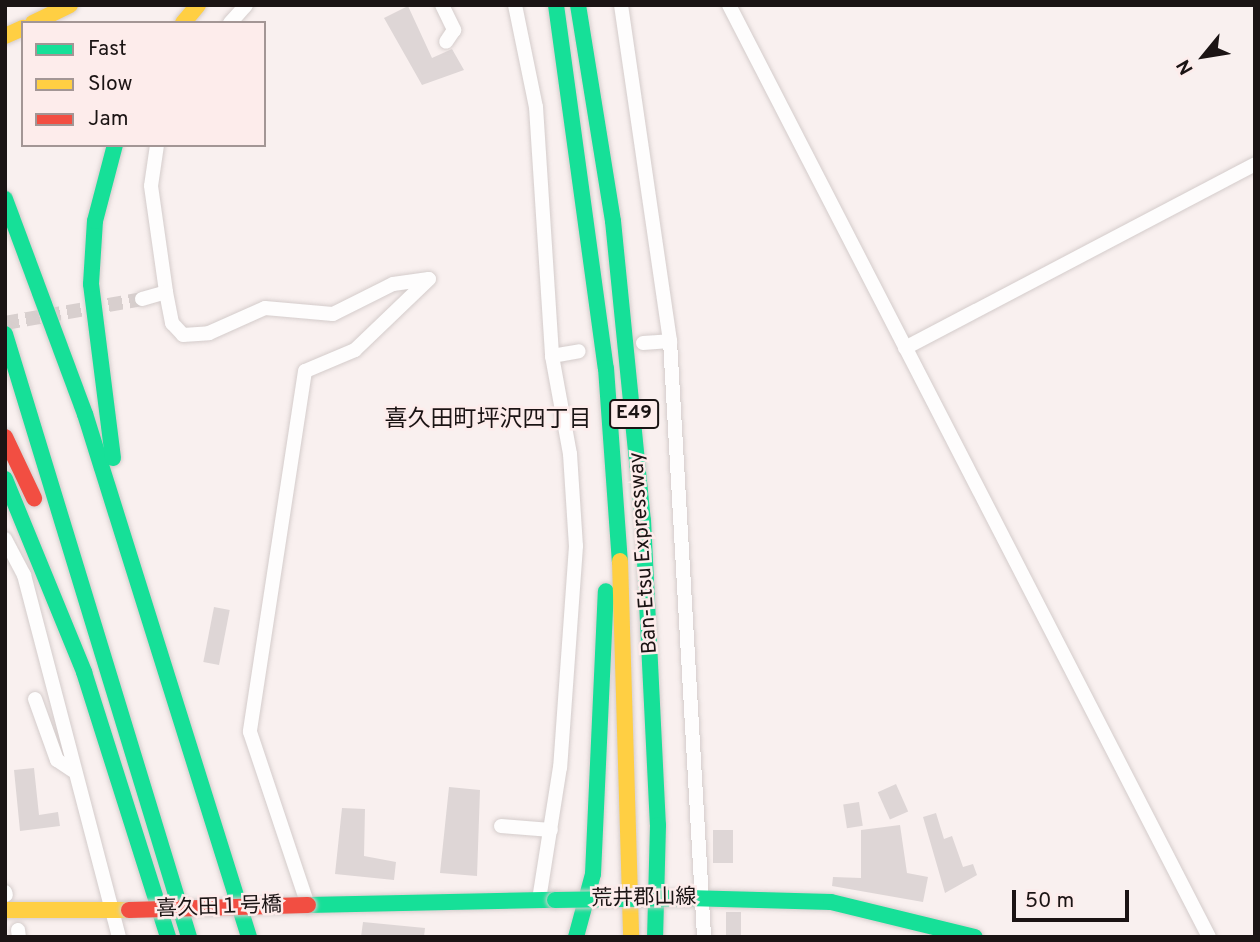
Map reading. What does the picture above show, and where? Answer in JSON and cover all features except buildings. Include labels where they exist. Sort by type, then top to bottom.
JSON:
[{"type":"main road","points":[[37,21],[70,5]]},
{"type":"main road","points":[[185,21],[198,5]]},
{"type":"main road","name":"Ban-Etsu Expressway","points":[[556,5],[588,224],[619,520],[631,937]]},
{"type":"main road","name":"Ban-Etsu Expressway","points":[[579,5],[629,358],[658,825],[655,937]]},
{"type":"main road","points":[[5,36],[21,29]]},
{"type":"main road","points":[[114,147],[96,221],[92,320],[143,603]]},
{"type":"main road","points":[[5,199],[69,368],[249,937]]},
{"type":"main road","points":[[5,212],[181,784]]},
{"type":"main road","points":[[576,937],[593,874],[606,617],[588,224]]},
{"type":"main road","points":[[5,334],[189,937]]},
{"type":"main road","points":[[5,437],[116,694]]},
{"type":"main road","points":[[5,479],[84,672],[167,937]]},
{"type":"main road","points":[[209,816],[262,937]]},
{"type":"main road","points":[[658,825],[667,937]]},
{"type":"main road","points":[[213,885],[232,937]]},
{"type":"main road","name":"荒井郡山線","points":[[308,905],[687,898],[831,902],[975,937]]},
{"type":"main road","name":"喜久田１号橋","points":[[111,910],[308,905]]},
{"type":"main road","points":[[5,911],[111,910]]},
{"type":"street","points":[[232,21],[246,5]]},
{"type":"street","points":[[442,5],[454,30],[446,42]]},
{"type":"street","points":[[515,5],[536,107],[552,356],[570,454],[576,546],[547,899]]},
{"type":"street","points":[[621,5],[670,341],[704,898],[704,937]]},
{"type":"street","points":[[729,5],[1209,937]]},
{"type":"street","points":[[157,147],[151,186],[166,292],[174,328],[198,336],[265,308],[326,315],[393,284],[429,279],[355,349],[305,371],[250,732],[308,905]]},
{"type":"street","points":[[905,348],[1255,163]]},
{"type":"street","points":[[142,299],[166,292]]},
{"type":"street","points":[[643,344],[670,341]]},
{"type":"street","points":[[552,356],[579,351]]},
{"type":"street","points":[[5,539],[24,575],[72,770],[119,937]]},
{"type":"street","points":[[35,699],[57,760],[72,770]]},
{"type":"street","points":[[501,827],[551,830]]},
{"type":"tunnel","points":[[5,323],[142,299]]},
{"type":"traffic: fast","points":[[556,5],[606,368],[620,561]]},
{"type":"traffic: fast","points":[[578,5],[613,221],[643,520],[658,825],[655,937]]},
{"type":"traffic: fast","points":[[113,458],[91,284],[95,221],[114,147]]},
{"type":"traffic: fast","points":[[5,199],[85,414],[249,937]]},
{"type":"traffic: fast","points":[[5,334],[189,937]]},
{"type":"traffic: fast","points":[[5,479],[84,672],[168,937]]},
{"type":"traffic: fast","points":[[576,937],[593,874],[606,591]]},
{"type":"traffic: fast","points":[[687,898],[831,902],[975,937]]},
{"type":"traffic: fast","points":[[555,900],[687,898]]},
{"type":"traffic: fast","points":[[308,905],[555,900]]},
{"type":"traffic: slow","points":[[37,21],[70,5]]},
{"type":"traffic: slow","points":[[185,21],[198,5]]},
{"type":"traffic: slow","points":[[5,36],[21,29]]},
{"type":"traffic: slow","points":[[620,561],[631,937]]},
{"type":"traffic: slow","points":[[5,910],[129,910]]},
{"type":"traffic: jam","points":[[5,437],[34,498]]},
{"type":"traffic: jam","points":[[129,910],[308,905]]},
{"type":"district","name":"喜久田町坪沢四丁目","points":[[488,421]]}]
